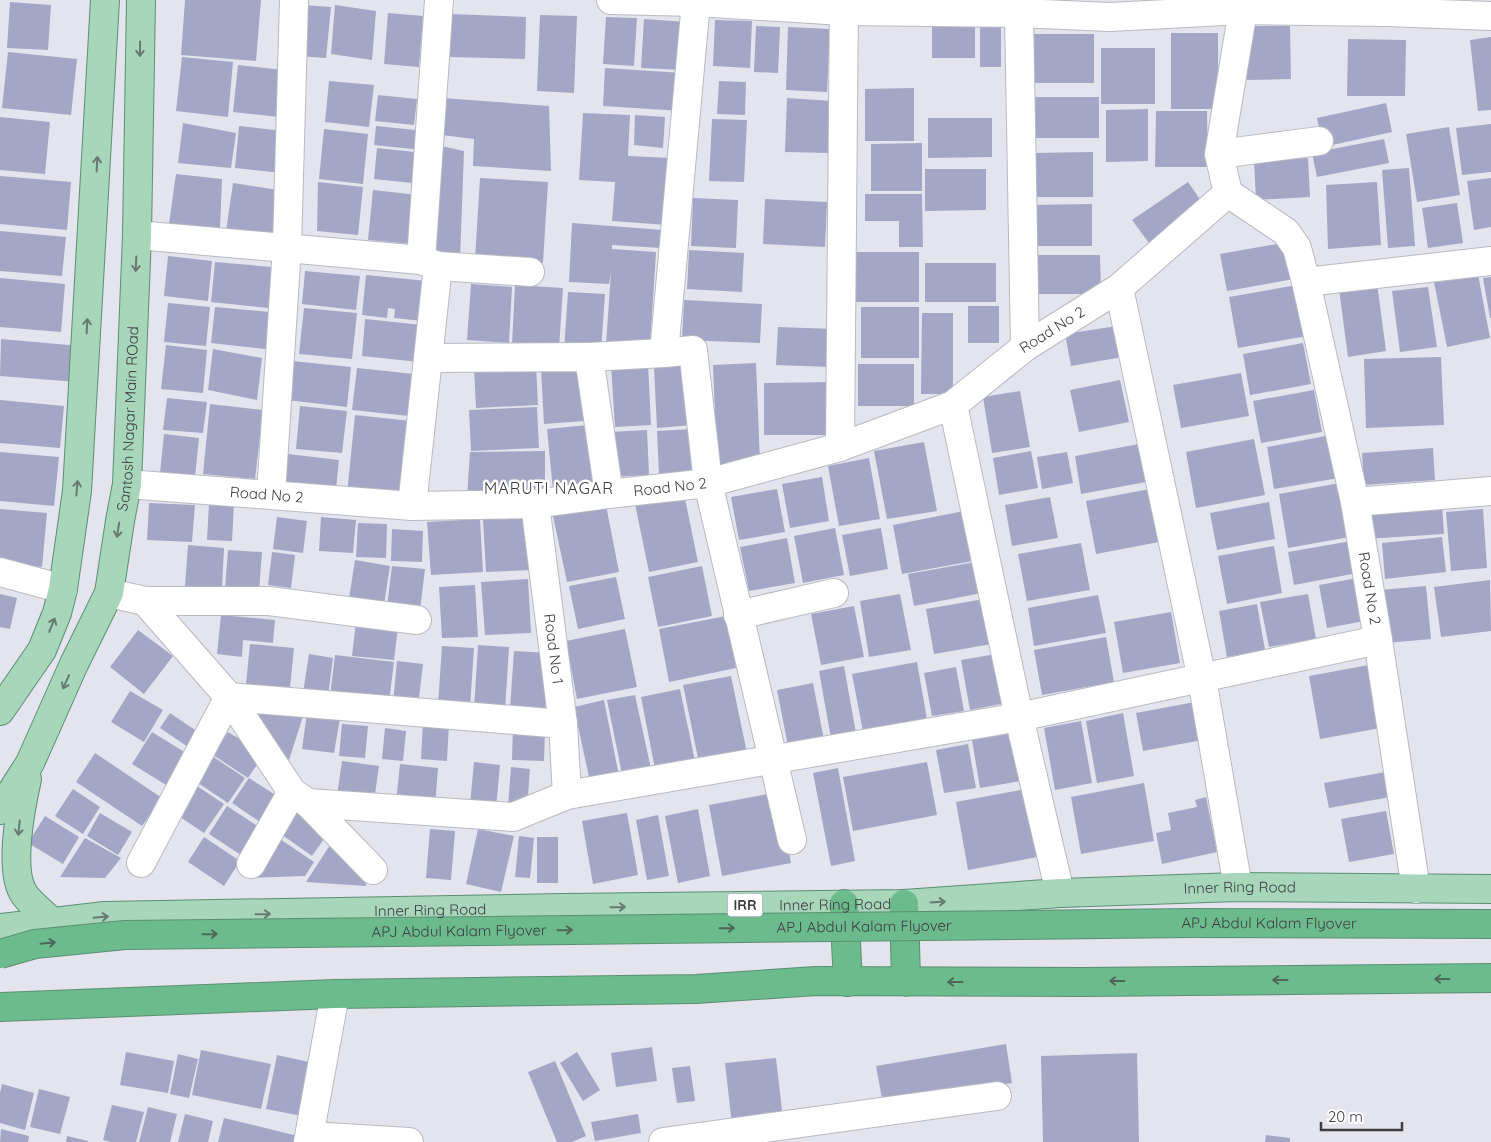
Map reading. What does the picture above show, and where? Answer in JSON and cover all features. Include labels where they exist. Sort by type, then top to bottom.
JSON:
[{"type":"highway","points":[[844,904],[848,982]]},
{"type":"highway","points":[[904,904],[906,982]]},
{"type":"highway","name":"APJ Abdul Kalam Flyover","points":[[0,954],[35,944],[124,935],[1191,923],[1491,924]]},
{"type":"highway","points":[[0,1007],[334,994],[696,989],[816,981],[1491,978]]},
{"type":"main road","points":[[0,711],[42,650],[57,613],[63,589],[77,491],[105,0]]},
{"type":"main road","name":"Santosh Nagar Main ROad","points":[[0,810],[30,763],[74,664],[109,593],[120,521],[128,484],[137,235],[141,0]]},
{"type":"main road","points":[[30,763],[20,812],[16,868],[24,893],[52,922]]},
{"type":"main road","name":"Inner Ring Road","points":[[0,928],[105,916],[904,904],[1060,893],[1238,886],[1491,889]]},
{"type":"street","points":[[270,494],[287,247],[294,0]]},
{"type":"street","points":[[412,506],[428,358],[439,0]]},
{"type":"street","points":[[611,0],[844,5],[1019,13],[1110,8],[1243,5],[1386,6],[1491,16]]},
{"type":"street","points":[[664,353],[696,2]]},
{"type":"street","points":[[840,447],[844,5]]},
{"type":"street","points":[[1228,193],[1218,154],[1243,5]]},
{"type":"street","points":[[1019,13],[1025,347]]},
{"type":"street","points":[[1218,154],[1319,141]]},
{"type":"street","name":"Road No 2","points":[[128,484],[412,506],[535,504],[708,483],[840,447],[953,405],[1025,347],[1119,288],[1228,193],[1286,232],[1297,248],[1355,502],[1416,889]]},
{"type":"street","points":[[137,235],[287,247],[530,272]]},
{"type":"street","points":[[1306,282],[1491,261]]},
{"type":"street","points":[[1119,288],[1202,679],[1238,886]]},
{"type":"street","points":[[428,358],[589,357],[693,350],[708,483],[792,840]]},
{"type":"street","points":[[589,357],[609,494]]},
{"type":"street","points":[[953,405],[1019,717],[1060,893]]},
{"type":"street","points":[[1355,502],[1491,491]]},
{"type":"street","name":"Road No 1","points":[[535,504],[563,724],[566,795]]},
{"type":"street","points":[[0,572],[63,589]]},
{"type":"street","points":[[738,615],[834,592]]},
{"type":"street","points":[[109,593],[145,601],[269,601],[417,620]]},
{"type":"street","points":[[145,601],[229,697],[300,798],[373,870]]},
{"type":"street","points":[[300,798],[513,817],[566,795],[1019,717],[1378,640]]},
{"type":"street","points":[[229,697],[366,710],[563,724]]},
{"type":"street","points":[[141,863],[229,697]]},
{"type":"street","points":[[250,864],[300,798]]},
{"type":"street","points":[[334,994],[309,1139],[409,1142]]},
{"type":"street","points":[[663,1142],[997,1096]]},
{"type":"building","points":[[185,0],[261,0],[256,61],[181,55]]},
{"type":"building","points":[[10,2],[51,5],[48,50],[7,48]]},
{"type":"building","points":[[303,5],[331,7],[326,58],[299,56]]},
{"type":"building","points":[[335,5],[376,11],[372,60],[331,54]]},
{"type":"building","points":[[388,13],[423,16],[419,67],[384,64]]},
{"type":"building","points":[[451,14],[526,17],[525,59],[450,57]]},
{"type":"building","points":[[540,15],[577,16],[574,93],[537,91]]},
{"type":"building","points":[[606,17],[637,18],[634,66],[603,64]]},
{"type":"building","points":[[644,19],[687,22],[683,70],[641,68]]},
{"type":"building","points":[[715,20],[752,21],[750,68],[713,66]]},
{"type":"building","points":[[932,25],[975,25],[975,58],[932,58]]},
{"type":"building","points":[[756,26],[780,27],[778,73],[754,72]]},
{"type":"building","points":[[1246,26],[1290,26],[1291,79],[1247,80]]},
{"type":"building","points":[[788,27],[830,29],[827,92],[786,90]]},
{"type":"building","points":[[980,27],[1001,27],[1001,67],[980,67]]},
{"type":"building","points":[[1171,33],[1218,33],[1218,109],[1171,109]]},
{"type":"building","points":[[1034,34],[1094,34],[1094,83],[1034,83]]},
{"type":"building","points":[[1491,37],[1491,110],[1478,111],[1470,40]]},
{"type":"building","points":[[1348,39],[1406,40],[1405,96],[1347,96]]},
{"type":"building","points":[[1101,48],[1155,48],[1155,104],[1101,104]]},
{"type":"building","points":[[8,52],[77,59],[71,115],[2,108]]},
{"type":"building","points":[[182,57],[233,62],[228,117],[176,111]]},
{"type":"building","points":[[238,65],[284,70],[279,117],[233,112]]},
{"type":"building","points":[[605,68],[683,73],[681,111],[603,106]]},
{"type":"building","points":[[329,81],[374,85],[369,127],[325,122]]},
{"type":"building","points":[[719,81],[746,82],[745,115],[717,114]]},
{"type":"building","points":[[914,88],[914,141],[865,141],[865,89]]},
{"type":"building","points":[[378,95],[417,99],[414,125],[375,121]]},
{"type":"building","points":[[1035,97],[1099,97],[1099,138],[1035,138]]},
{"type":"building","points":[[443,98],[549,106],[551,171],[473,166],[474,139],[442,135]]},
{"type":"building","points":[[787,98],[832,101],[829,153],[785,152]]},
{"type":"building","points":[[1386,103],[1392,132],[1323,147],[1317,118]]},
{"type":"building","points":[[1148,109],[1148,161],[1106,162],[1106,110]]},
{"type":"building","points":[[1156,111],[1207,111],[1208,167],[1155,167]]},
{"type":"building","points":[[583,113],[630,115],[628,156],[671,158],[667,225],[612,221],[615,182],[579,180]]},
{"type":"building","points":[[635,115],[665,117],[663,148],[634,145]]},
{"type":"building","points":[[0,117],[50,122],[45,174],[0,170]]},
{"type":"building","points":[[928,118],[992,118],[992,157],[928,158]]},
{"type":"building","points":[[712,119],[747,120],[744,182],[709,181]]},
{"type":"building","points":[[183,123],[236,133],[231,168],[178,163]]},
{"type":"building","points":[[1491,124],[1491,172],[1462,175],[1456,128]]},
{"type":"building","points":[[239,126],[285,131],[281,173],[235,168]]},
{"type":"building","points":[[376,126],[425,131],[422,150],[374,145]]},
{"type":"building","points":[[1449,127],[1460,195],[1417,202],[1406,134]]},
{"type":"building","points":[[324,129],[368,134],[363,184],[319,179]]},
{"type":"building","points":[[1384,139],[1389,163],[1317,177],[1312,153]]},
{"type":"building","points":[[922,143],[922,191],[871,191],[871,144]]},
{"type":"building","points":[[441,146],[464,151],[460,259],[434,256]]},
{"type":"building","points":[[377,148],[424,153],[422,184],[374,179]]},
{"type":"building","points":[[1093,152],[1093,197],[1033,197],[1033,153]]},
{"type":"building","points":[[1308,158],[1310,197],[1256,200],[1254,161]]},
{"type":"building","points":[[1409,168],[1415,246],[1388,248],[1382,170]]},
{"type":"building","points":[[925,169],[986,169],[986,210],[925,211]]},
{"type":"building","points":[[176,174],[222,179],[220,229],[169,224]]},
{"type":"building","points":[[0,176],[71,182],[67,230],[0,224]]},
{"type":"building","points":[[480,178],[548,182],[543,263],[475,259]]},
{"type":"building","points":[[1491,178],[1491,227],[1474,230],[1467,181]]},
{"type":"building","points":[[318,182],[363,187],[358,235],[317,231]]},
{"type":"building","points":[[1188,182],[1204,205],[1149,243],[1132,220]]},
{"type":"building","points":[[1377,182],[1381,245],[1328,249],[1326,185]]},
{"type":"building","points":[[233,183],[278,190],[274,233],[226,231]]},
{"type":"building","points":[[373,190],[418,195],[413,244],[368,240]]},
{"type":"building","points":[[865,194],[922,194],[923,247],[899,247],[899,221],[865,221]]},
{"type":"building","points":[[693,198],[738,200],[736,248],[691,246]]},
{"type":"building","points":[[765,199],[827,202],[825,247],[763,244]]},
{"type":"building","points":[[1457,203],[1463,243],[1428,248],[1422,208]]},
{"type":"building","points":[[1092,204],[1092,246],[1029,246],[1029,205]]},
{"type":"building","points":[[572,223],[663,230],[662,248],[612,245],[612,249],[656,252],[650,347],[606,345],[611,272],[609,284],[569,282]]},
{"type":"building","points":[[0,231],[66,237],[62,276],[0,271]]},
{"type":"building","points":[[1288,242],[1294,279],[1227,291],[1220,254]]},
{"type":"building","points":[[689,250],[744,253],[742,292],[687,289]]},
{"type":"building","points":[[856,252],[919,252],[919,302],[856,302]]},
{"type":"building","points":[[1028,255],[1100,255],[1101,294],[1028,294]]},
{"type":"building","points":[[168,256],[212,261],[208,301],[164,296]]},
{"type":"building","points":[[215,262],[272,267],[268,308],[211,302]]},
{"type":"building","points":[[925,263],[996,263],[996,302],[925,302]]},
{"type":"building","points":[[1477,269],[1490,338],[1447,347],[1433,277]]},
{"type":"building","points":[[305,271],[360,276],[356,310],[302,304]]},
{"type":"building","points":[[366,275],[427,281],[423,321],[394,318],[395,309],[388,308],[387,318],[362,315]]},
{"type":"building","points":[[1491,277],[1491,318],[1490,318],[1483,278]]},
{"type":"building","points":[[0,278],[65,284],[61,332],[0,327]]},
{"type":"building","points":[[1377,283],[1386,351],[1348,357],[1339,289]]},
{"type":"building","points":[[471,284],[512,287],[509,343],[467,340]]},
{"type":"building","points":[[515,285],[563,288],[559,348],[512,344]]},
{"type":"building","points":[[1297,285],[1307,336],[1238,348],[1229,297]]},
{"type":"building","points":[[1428,287],[1437,347],[1400,352],[1392,291]]},
{"type":"building","points":[[568,292],[605,294],[601,351],[564,349]]},
{"type":"building","points":[[684,300],[762,304],[760,343],[682,340]]},
{"type":"building","points":[[168,303],[210,307],[206,346],[164,342]]},
{"type":"building","points":[[968,306],[999,306],[999,343],[968,343]]},
{"type":"building","points":[[215,307],[270,312],[266,349],[211,343]]},
{"type":"building","points":[[861,307],[919,307],[919,358],[861,358]]},
{"type":"building","points":[[304,308],[357,313],[352,359],[299,354]]},
{"type":"building","points":[[922,313],[953,313],[953,394],[921,394]]},
{"type":"building","points":[[365,319],[422,325],[419,362],[362,356]]},
{"type":"building","points":[[1123,325],[1128,356],[1071,366],[1065,334]]},
{"type":"building","points":[[778,327],[833,329],[831,367],[776,365]]},
{"type":"building","points":[[1,339],[80,346],[77,382],[0,376]]},
{"type":"building","points":[[1303,343],[1311,384],[1250,395],[1243,354]]},
{"type":"building","points":[[166,345],[207,350],[203,393],[161,389]]},
{"type":"building","points":[[213,349],[262,358],[257,400],[208,390]]},
{"type":"building","points":[[1441,357],[1444,425],[1366,428],[1364,359]]},
{"type":"building","points":[[292,361],[351,367],[347,407],[287,400]]},
{"type":"building","points":[[648,363],[651,425],[615,427],[611,365]]},
{"type":"building","points":[[756,363],[760,463],[717,465],[713,365]]},
{"type":"building","points":[[858,364],[914,364],[914,406],[858,406]]},
{"type":"building","points":[[536,365],[538,405],[476,408],[474,367]]},
{"type":"building","points":[[689,365],[693,425],[657,428],[654,368]]},
{"type":"building","points":[[580,367],[584,421],[544,424],[541,369]]},
{"type":"building","points":[[357,368],[414,374],[409,416],[352,410]]},
{"type":"building","points":[[1241,373],[1249,416],[1181,428],[1173,385]]},
{"type":"building","points":[[1120,380],[1129,422],[1079,432],[1070,390]]},
{"type":"building","points":[[834,382],[834,435],[764,435],[764,383]]},
{"type":"building","points":[[1314,390],[1322,432],[1261,443],[1253,401]]},
{"type":"building","points":[[1020,391],[1030,447],[992,453],[983,397]]},
{"type":"building","points":[[167,398],[207,402],[203,433],[163,430]]},
{"type":"building","points":[[0,400],[64,406],[60,448],[0,443]]},
{"type":"building","points":[[210,404],[263,410],[255,479],[203,474]]},
{"type":"building","points":[[300,406],[347,411],[342,453],[296,449]]},
{"type":"building","points":[[537,407],[539,448],[471,451],[469,410]]},
{"type":"building","points":[[355,415],[411,421],[403,501],[347,494]]},
{"type":"building","points":[[588,425],[594,486],[553,490],[547,429]]},
{"type":"building","points":[[693,429],[696,472],[659,474],[657,431]]},
{"type":"building","points":[[647,430],[649,475],[612,477],[609,432]]},
{"type":"building","points":[[164,434],[199,438],[195,477],[160,473]]},
{"type":"building","points":[[1331,435],[1339,478],[1274,489],[1267,447]]},
{"type":"building","points":[[1254,439],[1265,495],[1196,508],[1186,452]]},
{"type":"building","points":[[924,442],[937,511],[887,519],[874,451]]},
{"type":"building","points":[[1139,444],[1146,482],[1081,494],[1075,456]]},
{"type":"building","points":[[1433,448],[1435,480],[1364,485],[1362,453]]},
{"type":"building","points":[[545,451],[545,491],[467,497],[470,452]]},
{"type":"building","points":[[1031,451],[1038,488],[999,495],[993,458]]},
{"type":"building","points":[[0,452],[59,457],[54,506],[0,501]]},
{"type":"building","points":[[1067,452],[1073,483],[1042,489],[1037,457]]},
{"type":"building","points":[[288,454],[339,460],[336,489],[285,484]]},
{"type":"building","points":[[869,458],[880,519],[839,526],[828,466]]},
{"type":"building","points":[[822,477],[829,521],[790,528],[782,484]]},
{"type":"building","points":[[1345,482],[1355,536],[1288,548],[1279,494]]},
{"type":"building","points":[[777,489],[785,532],[739,540],[731,497]]},
{"type":"building","points":[[1150,489],[1159,542],[1096,554],[1086,501]]},
{"type":"building","points":[[684,494],[698,562],[649,572],[635,504]]},
{"type":"building","points":[[1050,497],[1058,538],[1012,546],[1005,505]]},
{"type":"building","points":[[1269,502],[1275,539],[1217,550],[1210,513]]},
{"type":"building","points":[[149,503],[195,505],[192,542],[147,540]]},
{"type":"building","points":[[209,503],[234,504],[232,541],[207,540]]},
{"type":"building","points":[[1442,504],[1444,534],[1365,539],[1363,510]]},
{"type":"building","points":[[606,505],[619,572],[567,582],[553,516]]},
{"type":"building","points":[[0,509],[47,513],[42,567],[0,563]]},
{"type":"building","points":[[1483,509],[1487,568],[1451,571],[1446,512]]},
{"type":"building","points":[[964,511],[973,561],[902,574],[893,525]]},
{"type":"building","points":[[530,516],[533,570],[486,572],[483,519]]},
{"type":"building","points":[[277,517],[307,521],[303,553],[273,549]]},
{"type":"building","points":[[321,517],[356,520],[353,553],[319,551]]},
{"type":"building","points":[[480,519],[483,572],[431,575],[427,522]]},
{"type":"building","points":[[358,523],[387,524],[386,558],[356,557]]},
{"type":"building","points":[[835,528],[844,575],[803,583],[794,536]]},
{"type":"building","points":[[881,528],[888,569],[850,576],[842,535]]},
{"type":"building","points":[[392,529],[423,531],[422,562],[391,561]]},
{"type":"building","points":[[1442,537],[1446,572],[1385,579],[1382,543]]},
{"type":"building","points":[[787,538],[795,583],[749,591],[740,547]]},
{"type":"building","points":[[1357,540],[1363,572],[1294,585],[1288,552]]},
{"type":"building","points":[[1081,543],[1090,590],[1027,601],[1018,554]]},
{"type":"building","points":[[188,545],[224,548],[222,588],[185,586]]},
{"type":"building","points":[[1274,546],[1282,593],[1227,604],[1218,556]]},
{"type":"building","points":[[228,550],[262,552],[259,591],[225,589]]},
{"type":"building","points":[[272,552],[295,555],[291,588],[268,585]]},
{"type":"building","points":[[355,560],[390,566],[383,611],[348,605]]},
{"type":"building","points":[[981,561],[987,592],[914,606],[908,574]]},
{"type":"building","points":[[392,566],[425,569],[420,610],[387,606]]},
{"type":"building","points":[[702,566],[712,616],[658,627],[648,577]]},
{"type":"building","points":[[616,577],[625,619],[578,629],[569,586]]},
{"type":"building","points":[[1363,577],[1370,620],[1327,628],[1319,585]]},
{"type":"building","points":[[528,579],[531,633],[485,635],[481,582]]},
{"type":"building","points":[[1490,580],[1491,631],[1441,637],[1434,587]]},
{"type":"building","points":[[475,585],[478,637],[442,638],[439,587]]},
{"type":"building","points":[[1426,586],[1431,639],[1386,643],[1380,590]]},
{"type":"building","points":[[0,594],[17,598],[10,629],[0,627]]},
{"type":"building","points":[[900,594],[911,650],[869,657],[860,601]]},
{"type":"building","points":[[1308,594],[1316,639],[1269,647],[1260,602]]},
{"type":"building","points":[[1098,595],[1106,633],[1034,646],[1028,608]]},
{"type":"building","points":[[984,599],[992,644],[934,654],[926,609]]},
{"type":"building","points":[[1257,604],[1265,650],[1227,657],[1219,611]]},
{"type":"building","points":[[854,606],[864,657],[821,665],[811,614]]},
{"type":"building","points":[[1171,612],[1180,663],[1123,673],[1114,622]]},
{"type":"building","points":[[221,615],[275,620],[273,643],[243,640],[242,657],[217,654]]},
{"type":"building","points":[[726,616],[736,668],[669,682],[659,629]]},
{"type":"building","points":[[356,622],[398,627],[394,660],[352,656]]},
{"type":"building","points":[[625,629],[637,687],[577,699],[566,641]]},
{"type":"building","points":[[138,630],[173,656],[144,694],[110,667]]},
{"type":"building","points":[[1106,637],[1114,682],[1042,695],[1034,650]]},
{"type":"building","points":[[250,644],[294,648],[290,688],[246,684]]},
{"type":"building","points":[[478,645],[509,647],[505,711],[474,709]]},
{"type":"building","points":[[442,646],[474,648],[470,707],[438,705]]},
{"type":"building","points":[[514,651],[549,653],[545,711],[510,709]]},
{"type":"building","points":[[1002,653],[1011,702],[970,710],[961,660]]},
{"type":"building","points":[[309,654],[333,658],[328,696],[303,693]]},
{"type":"building","points":[[335,655],[394,662],[389,702],[330,696]]},
{"type":"building","points":[[397,661],[423,664],[418,706],[393,703]]},
{"type":"building","points":[[917,662],[928,725],[864,737],[852,674]]},
{"type":"building","points":[[1374,664],[1386,727],[1320,739],[1309,676]]},
{"type":"building","points":[[844,666],[857,739],[832,744],[819,671]]},
{"type":"building","points":[[956,667],[964,711],[932,716],[924,673]]},
{"type":"building","points":[[731,676],[747,753],[699,763],[683,685]]},
{"type":"building","points":[[813,683],[825,745],[789,751],[777,690]]},
{"type":"building","points":[[680,689],[696,766],[656,774],[641,697]]},
{"type":"building","points":[[130,691],[163,710],[144,742],[111,722]]},
{"type":"building","points":[[635,695],[651,769],[622,774],[607,700]]},
{"type":"building","points":[[604,700],[619,776],[590,782],[574,707]]},
{"type":"building","points":[[1200,701],[1208,739],[1143,751],[1136,713]]},
{"type":"building","points":[[255,707],[304,713],[289,760],[247,717]]},
{"type":"building","points":[[170,713],[204,736],[194,751],[160,728]]},
{"type":"building","points":[[307,713],[340,718],[334,753],[302,749]]},
{"type":"building","points":[[1123,713],[1134,776],[1097,783],[1086,721]]},
{"type":"building","points":[[1081,721],[1092,783],[1055,790],[1044,728]]},
{"type":"building","points":[[423,722],[449,723],[447,761],[421,759]]},
{"type":"building","points":[[342,724],[368,726],[365,758],[339,756]]},
{"type":"building","points":[[513,726],[545,728],[544,761],[512,760]]},
{"type":"building","points":[[385,728],[406,731],[403,761],[382,759]]},
{"type":"building","points":[[152,732],[191,756],[171,788],[132,764]]},
{"type":"building","points":[[228,732],[264,754],[248,778],[213,755]]},
{"type":"building","points":[[1017,732],[1026,780],[980,788],[972,740]]},
{"type":"building","points":[[968,744],[976,788],[944,793],[936,750]]},
{"type":"building","points":[[95,753],[162,798],[142,826],[76,782]]},
{"type":"building","points":[[212,756],[245,778],[228,803],[195,781]]},
{"type":"building","points":[[342,761],[379,766],[374,801],[337,796]]},
{"type":"building","points":[[474,762],[500,765],[496,808],[470,805]]},
{"type":"building","points":[[927,762],[937,815],[853,831],[843,777]]},
{"type":"building","points":[[400,764],[438,768],[435,806],[396,802]]},
{"type":"building","points":[[511,767],[530,769],[527,808],[508,806]]},
{"type":"building","points":[[838,768],[855,861],[831,866],[813,773]]},
{"type":"building","points":[[1391,771],[1396,796],[1329,808],[1324,783]]},
{"type":"building","points":[[249,778],[280,798],[263,824],[232,803]]},
{"type":"building","points":[[1144,783],[1154,841],[1081,854],[1071,797]]},
{"type":"building","points":[[194,784],[224,804],[204,833],[174,813]]},
{"type":"building","points":[[1031,788],[1043,856],[968,870],[956,802]]},
{"type":"building","points":[[73,789],[100,807],[83,834],[55,816]]},
{"type":"building","points":[[778,792],[791,863],[722,876],[709,805]]},
{"type":"building","points":[[1206,797],[1217,852],[1162,864],[1156,833],[1171,830],[1168,813],[1197,807],[1195,800]]},
{"type":"building","points":[[227,806],[262,829],[244,857],[209,834]]},
{"type":"building","points":[[296,808],[329,832],[312,856],[278,832]]},
{"type":"building","points":[[698,809],[710,876],[678,883],[665,816]]},
{"type":"building","points":[[1386,811],[1394,854],[1349,862],[1341,819]]},
{"type":"building","points":[[100,813],[132,832],[118,855],[87,836]]},
{"type":"building","points":[[627,813],[638,875],[593,884],[582,821]]},
{"type":"building","points":[[658,815],[669,876],[647,880],[636,820]]},
{"type":"building","points":[[45,816],[79,837],[63,864],[28,843]]},
{"type":"building","points":[[430,829],[455,831],[451,880],[426,878]]},
{"type":"building","points":[[478,829],[514,836],[501,892],[466,884]]},
{"type":"building","points":[[519,836],[534,838],[530,878],[515,877]]},
{"type":"building","points":[[204,837],[240,861],[224,886],[188,862]]},
{"type":"building","points":[[277,837],[314,862],[305,876],[249,878]]},
{"type":"building","points":[[537,837],[558,837],[558,883],[537,883]]},
{"type":"building","points":[[85,838],[121,858],[105,878],[60,877]]},
{"type":"building","points":[[332,842],[365,874],[366,886],[306,882]]},
{"type":"building","points":[[1006,1044],[1012,1083],[883,1104],[876,1066]]},
{"type":"building","points":[[652,1047],[657,1081],[616,1087],[611,1053]]},
{"type":"building","points":[[201,1050],[271,1064],[261,1109],[192,1095]]},
{"type":"building","points":[[126,1052],[174,1061],[168,1093],[120,1085]]},
{"type":"building","points":[[577,1052],[600,1090],[583,1101],[560,1063]]},
{"type":"building","points":[[1137,1053],[1139,1142],[1043,1142],[1041,1056]]},
{"type":"building","points":[[178,1054],[198,1059],[189,1098],[170,1094]]},
{"type":"building","points":[[277,1055],[318,1064],[307,1117],[266,1109]]},
{"type":"building","points":[[776,1058],[783,1119],[732,1125],[725,1063]]},
{"type":"building","points":[[555,1061],[586,1136],[572,1142],[557,1142],[528,1072]]},
{"type":"building","points":[[690,1066],[695,1101],[677,1103],[672,1068]]},
{"type":"building","points":[[2,1084],[34,1093],[25,1130],[0,1123],[0,1093]]},
{"type":"building","points":[[39,1089],[70,1097],[60,1134],[30,1127]]},
{"type":"building","points":[[112,1105],[144,1112],[136,1142],[111,1142],[103,1140]]},
{"type":"building","points":[[148,1107],[177,1114],[170,1142],[139,1142]]},
{"type":"building","points":[[185,1114],[213,1121],[208,1142],[178,1142]]},
{"type":"building","points":[[638,1114],[641,1133],[595,1141],[591,1122]]},
{"type":"building","points":[[224,1118],[306,1138],[305,1142],[218,1142]]},
{"type":"building","points":[[1,1129],[29,1136],[28,1142],[0,1142]]},
{"type":"building","points":[[1266,1135],[1290,1138],[1290,1142],[1265,1142]]},
{"type":"building","points":[[67,1136],[88,1141],[88,1142],[66,1142]]},
{"type":"district","name":"MARUTI NAGAR","points":[[549,488]]}]
